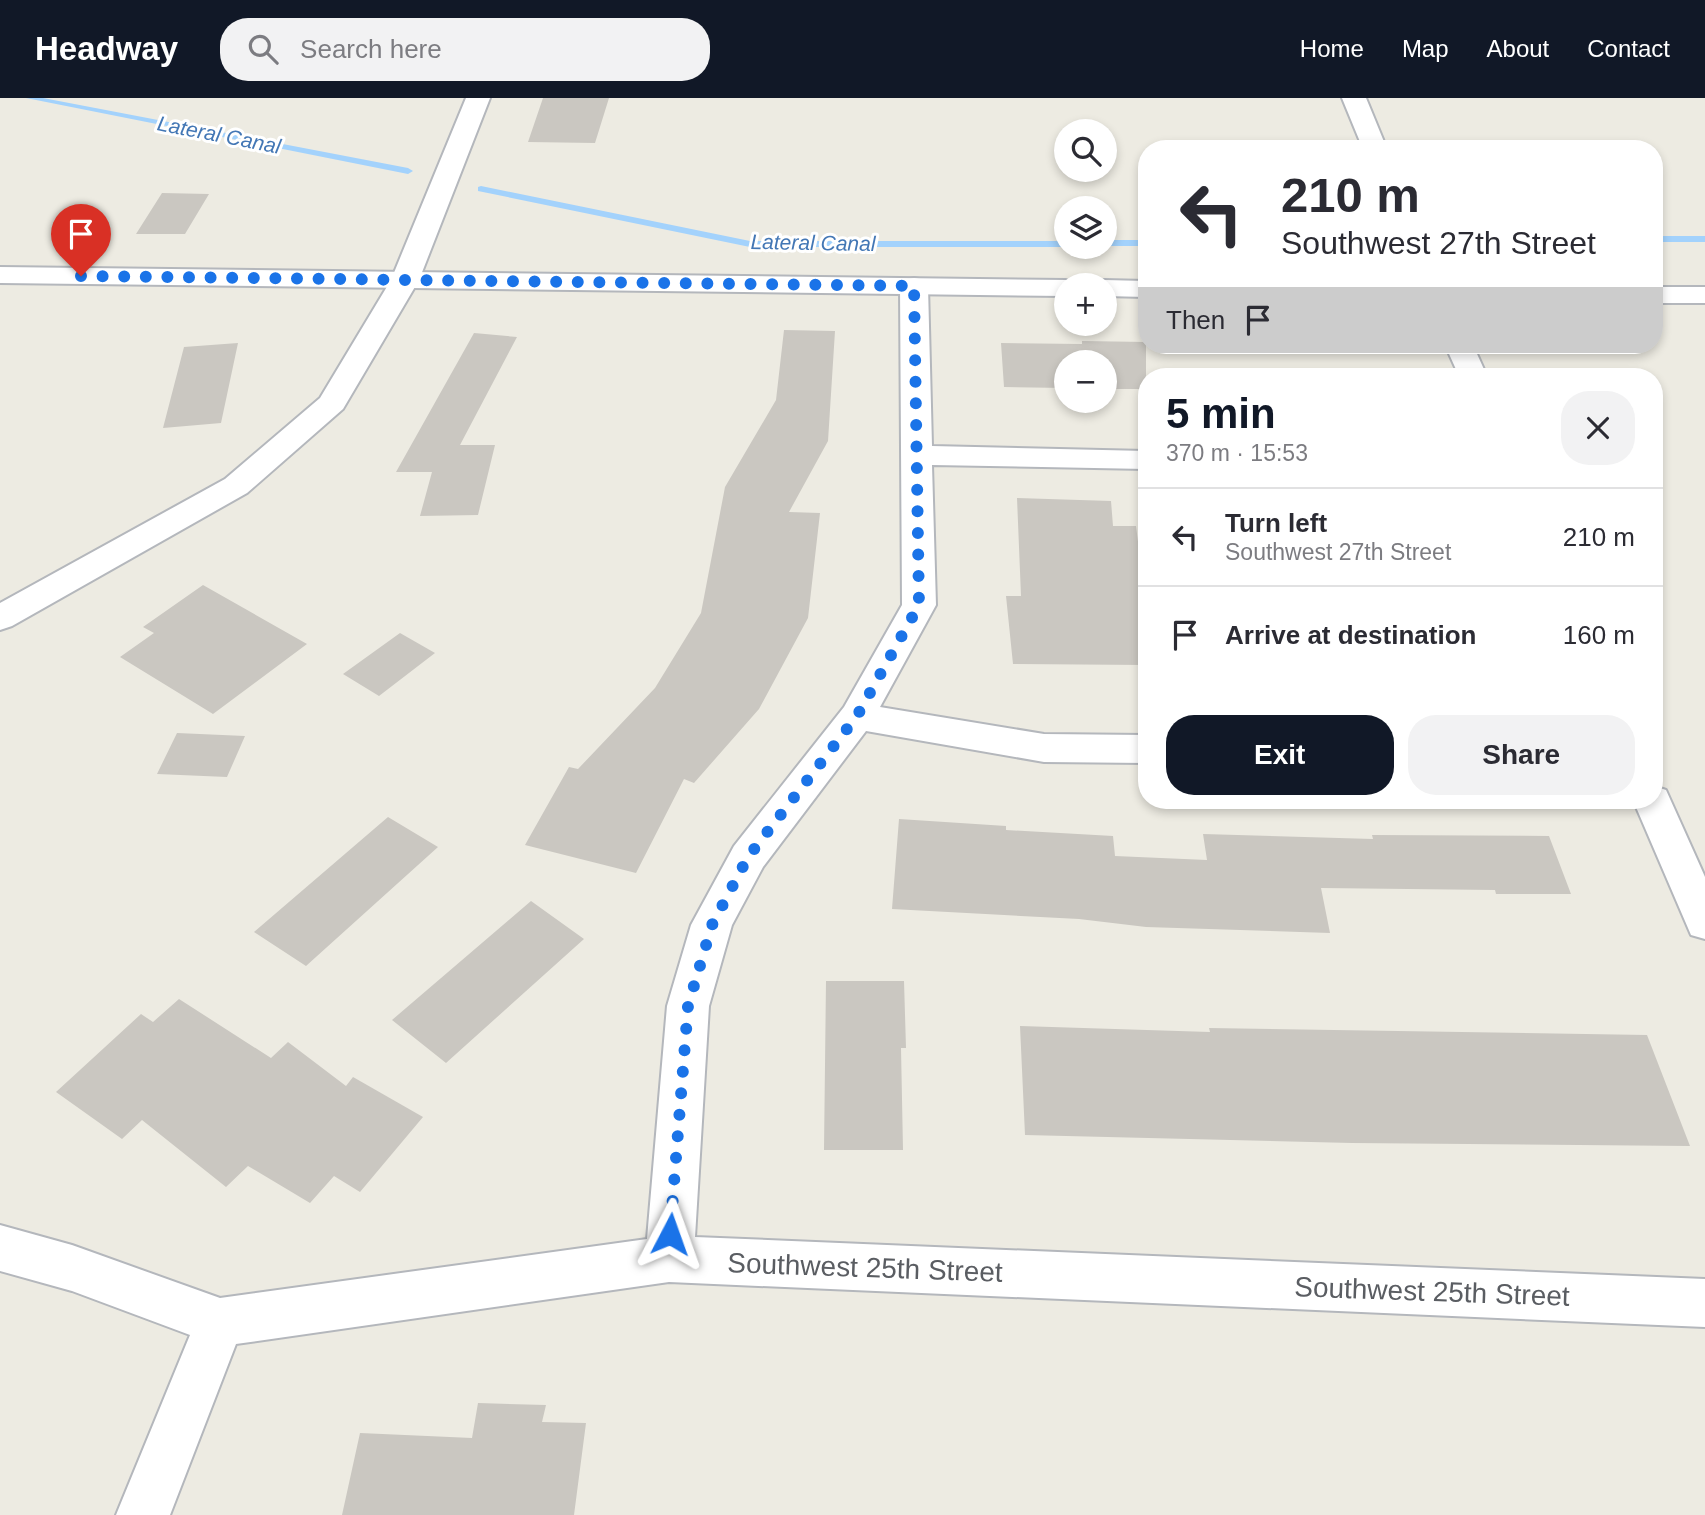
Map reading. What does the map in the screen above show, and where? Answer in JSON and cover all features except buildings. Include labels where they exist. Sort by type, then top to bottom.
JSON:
[{"type":"street","points":[[0,618],[236,486],[332,403],[405,280],[478,98]]},
{"type":"street","points":[[1353,98],[1371,140]]},
{"type":"street","points":[[0,275],[1054,288]]},
{"type":"street","points":[[668,1259],[688,1006],[712,925],[748,857],[857,716],[919,605],[914,286]]},
{"type":"street","points":[[1117,288],[1138,289]]},
{"type":"street","points":[[1663,295],[1705,295]]},
{"type":"street","points":[[917,455],[1138,460]]},
{"type":"street","points":[[857,716],[1044,748],[1138,749]]},
{"type":"street","points":[[1657,809],[1705,923]]},
{"type":"street","name":"Southwest 25th Street","points":[[0,1248],[72,1268],[220,1322],[668,1259],[1705,1303]]},
{"type":"street","points":[[143,1515],[220,1322]]},
{"type":"waterway","name":"Lateral Canal","points":[[30,98],[408,171]]},
{"type":"waterway","name":"Lateral Canal","points":[[481,189],[750,244],[1054,244]]},
{"type":"waterway","name":"Lateral Canal","points":[[1663,239],[1705,239]]},
{"type":"waterway","name":"Lateral Canal","points":[[1117,243],[1138,243]]},
{"type":"route","points":[[81,276],[914,286],[919,605],[857,716],[748,857],[712,925],[688,1006],[670,1234]]}]
